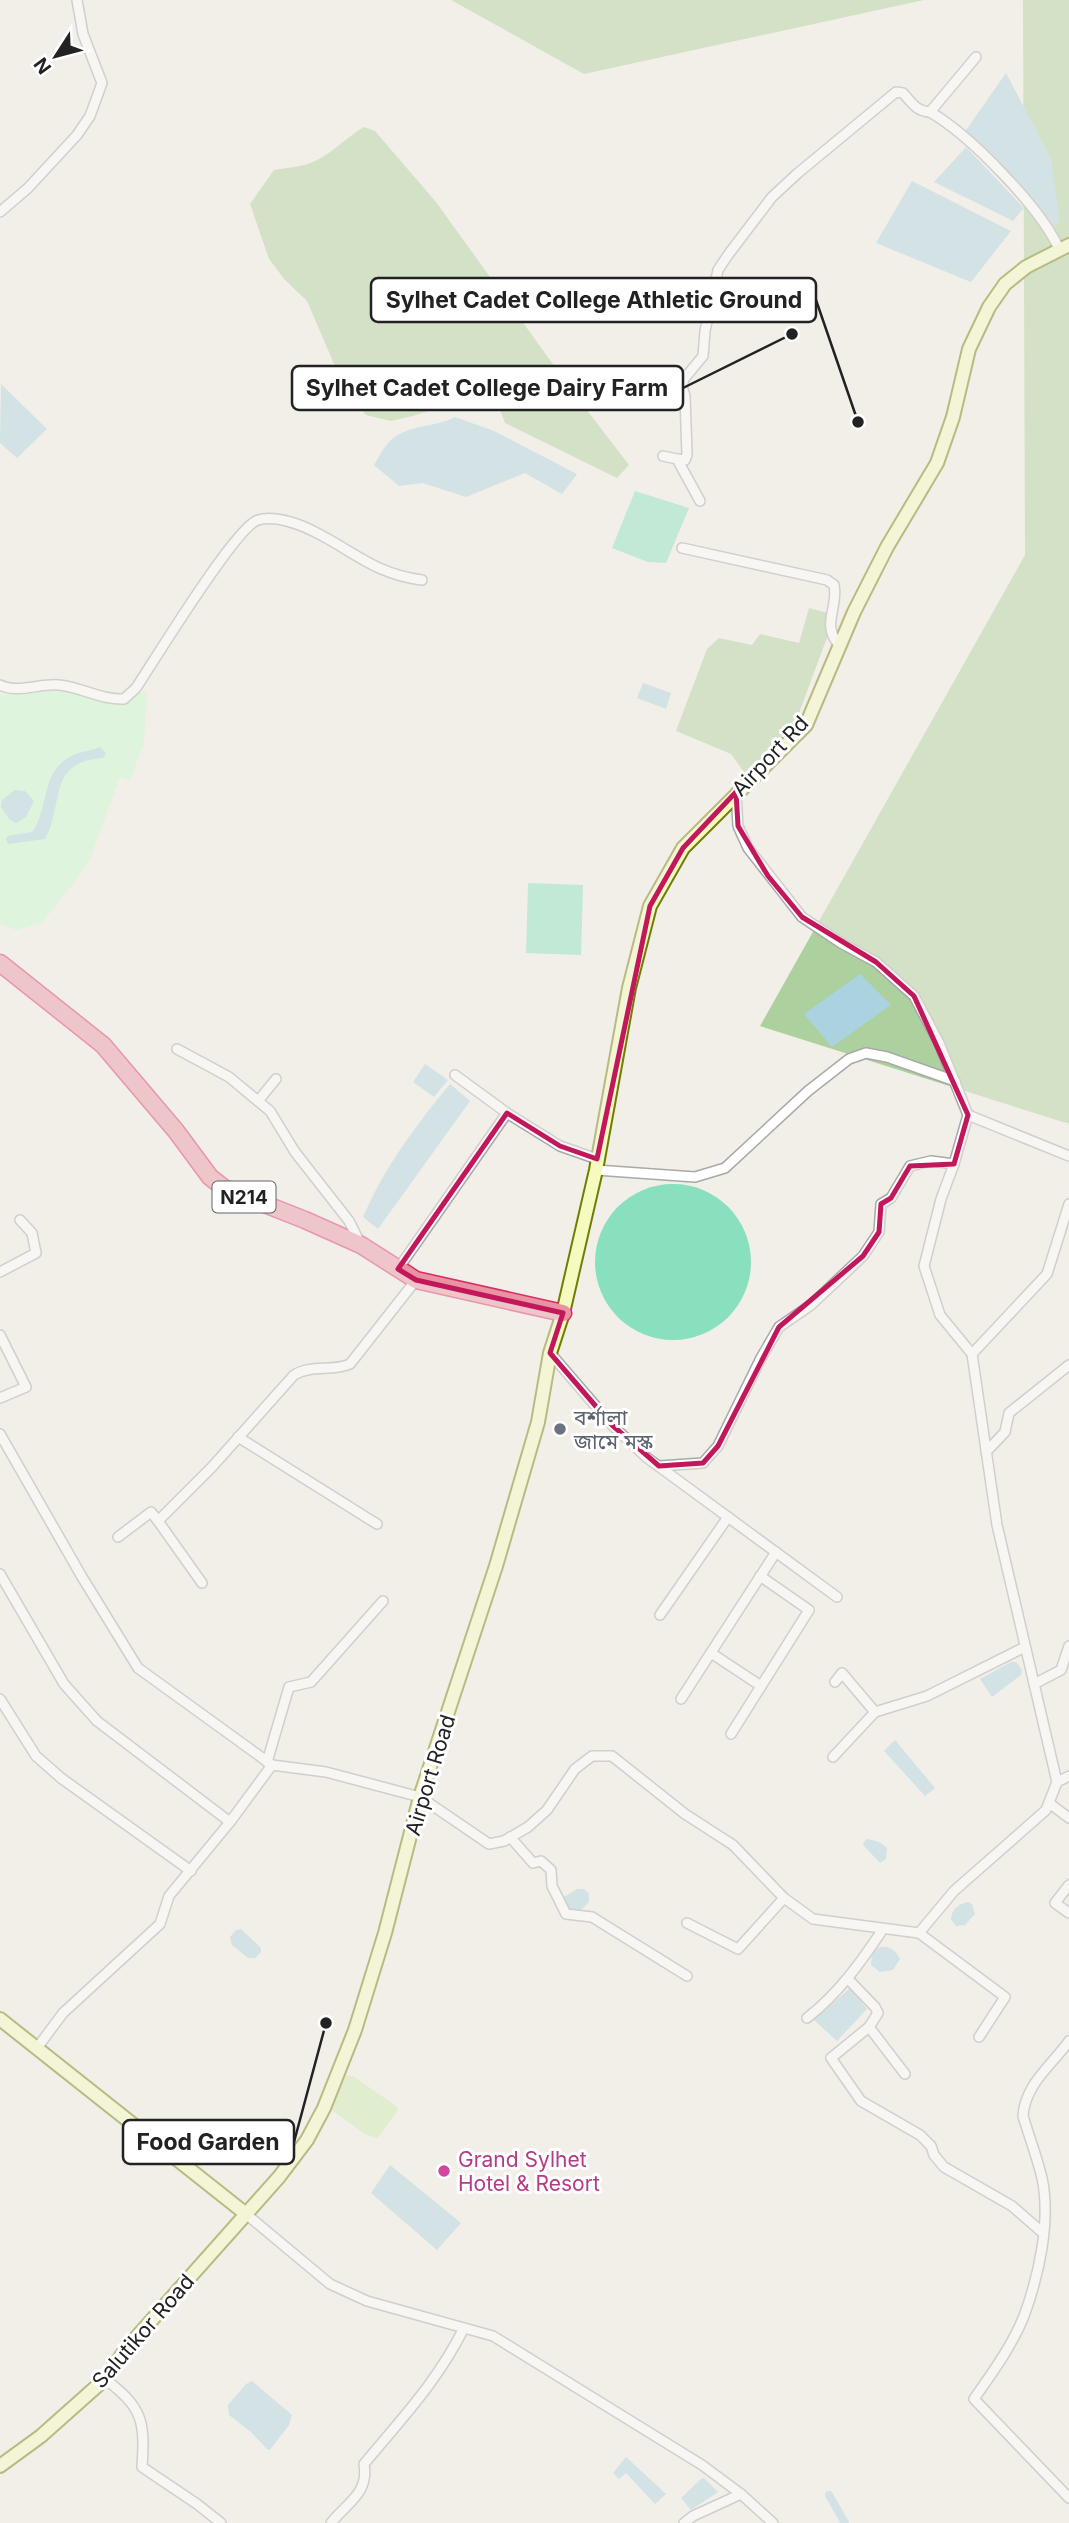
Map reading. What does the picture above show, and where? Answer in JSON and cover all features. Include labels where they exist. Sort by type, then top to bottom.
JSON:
[{"type":"highway","name":"N214","points":[[0,963],[103,1045],[210,1177],[224,1188],[361,1245],[416,1280],[563,1313]]},
{"type":"main road","name":"Airport Rd","points":[[563,1313],[597,1164],[629,988],[650,906],[683,848],[736,792],[806,725],[854,611],[887,547],[937,463],[953,417],[969,349],[989,307],[1005,284],[1026,267],[1064,247]]},
{"type":"main road","name":"Airport Road","points":[[246,2214],[307,2140],[324,2108],[366,1997],[421,1797],[492,1579],[538,1422],[550,1353],[563,1313]]},
{"type":"main road","points":[[0,2019],[246,2214]]},
{"type":"main road","name":"Salutikor Road","points":[[0,2466],[41,2436],[106,2379],[126,2349],[246,2214]]},
{"type":"street","points":[[0,212],[28,188],[69,144],[90,116],[102,83],[83,34],[77,0]]},
{"type":"street","points":[[930,112],[976,57]]},
{"type":"street","points":[[663,456],[685,460],[687,455],[685,396],[682,387],[684,379],[703,356],[705,331],[718,271],[728,255],[772,197],[896,92],[903,93],[914,107],[922,112],[930,112],[960,133],[1026,200],[1064,247]]},
{"type":"street","points":[[677,459],[700,501]]},
{"type":"street","points":[[0,685],[20,689],[62,685],[108,698],[124,699],[136,688],[215,566],[247,526],[257,520],[270,518],[314,531],[376,568],[398,577],[422,580]]},
{"type":"street","points":[[682,548],[827,580],[834,585],[836,592],[830,615],[833,638],[840,646]]},
{"type":"street","points":[[736,792],[738,826],[748,848],[802,917],[876,962],[914,996],[928,1020],[968,1115],[941,1199],[924,1266],[940,1315],[972,1354],[997,1525],[1058,1782],[1046,1810],[954,1891],[919,1933]]},
{"type":"street","points":[[177,1049],[229,1077],[276,1119],[295,1152],[349,1221],[361,1245]]},
{"type":"street","points":[[455,1074],[560,1146],[597,1164],[695,1177],[725,1168],[808,1091],[849,1059],[866,1053],[887,1056],[955,1081]]},
{"type":"street","points":[[258,1101],[276,1079]]},
{"type":"street","points":[[398,1269],[507,1112]]},
{"type":"street","points":[[968,1115],[1069,1156]]},
{"type":"street","points":[[659,1466],[703,1463],[718,1446],[779,1327],[811,1305],[863,1256],[879,1232],[881,1204],[891,1198],[910,1166],[931,1161],[954,1164]]},
{"type":"street","points":[[972,1354],[1047,1274],[1069,1204]]},
{"type":"street","points":[[0,1272],[36,1253],[32,1233],[20,1220]]},
{"type":"street","points":[[158,1521],[293,1375],[305,1368],[343,1367],[350,1364],[416,1280]]},
{"type":"street","points":[[0,1335],[26,1387],[0,1398]]},
{"type":"street","points":[[550,1353],[612,1425],[659,1466],[836,1597]]},
{"type":"street","points":[[986,1452],[1004,1432],[1009,1413],[1069,1365]]},
{"type":"street","points":[[0,1434],[138,1668],[270,1763],[326,1772],[421,1797],[489,1844],[510,1838],[528,1827],[547,1810],[575,1769],[593,1756],[612,1756],[685,1814],[733,1845],[784,1898],[813,1919],[919,1933],[1005,1997],[979,2037]]},
{"type":"street","points":[[238,1437],[377,1524]]},
{"type":"street","points":[[118,1537],[151,1511],[202,1583]]},
{"type":"street","points":[[660,1615],[728,1517]]},
{"type":"street","points":[[681,1699],[776,1552]]},
{"type":"street","points":[[0,1574],[64,1684],[97,1721],[230,1822]]},
{"type":"street","points":[[731,1734],[809,1610],[760,1576]]},
{"type":"street","points":[[37,2048],[63,2013],[160,1924],[169,1896],[230,1822],[270,1763],[289,1688],[311,1682],[383,1601]]},
{"type":"street","points":[[1034,1684],[1061,1670],[1069,1646]]},
{"type":"street","points":[[834,1757],[875,1712],[927,1696],[1025,1647]]},
{"type":"street","points":[[711,1653],[761,1686]]},
{"type":"street","points":[[835,1682],[842,1673],[875,1712]]},
{"type":"street","points":[[0,1699],[36,1756],[61,1778],[191,1871]]},
{"type":"street","points":[[1058,1782],[1069,1776]]},
{"type":"street","points":[[1049,1803],[1069,1818]]},
{"type":"street","points":[[510,1838],[533,1863],[541,1861],[551,1870],[552,1886],[566,1914],[592,1917],[688,1976]]},
{"type":"street","points":[[1069,1885],[1055,1903],[1069,1913]]},
{"type":"street","points":[[687,1923],[738,1949],[784,1898]]},
{"type":"street","points":[[807,2018],[826,2003],[848,1979],[883,1929]]},
{"type":"street","points":[[848,1979],[878,2013],[869,2027],[831,2058],[861,2101],[920,2135],[944,2167],[1012,2206],[1043,2233]]},
{"type":"street","points":[[869,2027],[905,2074]]},
{"type":"street","points":[[1069,2041],[1030,2089],[1024,2105],[1023,2116],[1042,2179],[1043,2233],[1036,2274],[1023,2316],[1006,2351],[974,2399],[1069,2498]]},
{"type":"street","points":[[246,2214],[330,2284],[367,2301],[494,2336],[664,2440],[741,2494],[773,2523]]},
{"type":"street","points":[[331,2523],[360,2492],[366,2478],[364,2464],[430,2387],[464,2328]]},
{"type":"street","points":[[106,2379],[122,2392],[140,2415],[144,2431],[142,2467],[220,2523]]},
{"type":"street","points":[[684,2523],[741,2494]]},
{"type":"highlighted area","points":[[736,792],[738,826],[768,876],[802,917],[876,962],[914,996],[968,1115],[954,1164],[910,1166],[891,1198],[881,1204],[879,1232],[863,1256],[779,1327],[718,1446],[703,1463],[659,1466],[612,1425],[550,1353],[563,1313],[416,1280],[398,1269],[507,1113],[560,1146],[597,1159],[650,906],[683,848]]},
{"type":"green space","points":[[451,0],[924,0],[584,74]]},
{"type":"green space","points":[[1023,0],[1069,0],[1069,1124],[760,1026],[1025,555]]},
{"type":"green space","points":[[364,127],[375,131],[436,202],[629,465],[617,478],[505,423],[490,384],[461,401],[391,421],[366,415],[346,392],[307,301],[285,280],[269,259],[250,204],[274,170],[316,161]]},
{"type":"green space","points":[[635,491],[689,508],[666,563],[648,562],[612,548]]},
{"type":"green space","points":[[809,608],[828,613],[828,635],[799,713],[781,743],[746,775],[731,754],[676,731],[707,649],[719,638],[752,645],[760,634],[799,643]]},
{"type":"green space","points":[[53,691],[108,696],[147,692],[144,743],[130,780],[120,777],[89,862],[41,923],[16,930],[0,924],[0,695]]},
{"type":"green space","points":[[528,883],[583,885],[581,955],[526,953]]},
{"type":"green space","points":[[673,1184],[703,1190],[728,1207],[745,1232],[751,1262],[745,1292],[728,1317],[703,1334],[673,1340],[643,1334],[618,1317],[601,1292],[595,1262],[601,1232],[618,1207],[643,1190]]},
{"type":"green space","points":[[345,2075],[353,2076],[396,2106],[398,2110],[378,2138],[366,2135],[330,2109],[341,2078]]},
{"type":"water","points":[[1006,73],[1051,158],[1060,222],[1051,227],[1012,177],[964,133]]},
{"type":"water","points":[[966,147],[1024,208],[1013,221],[934,182]]},
{"type":"water","points":[[912,181],[1011,231],[971,282],[876,243]]},
{"type":"water","points":[[1,384],[47,429],[17,458],[0,443]]},
{"type":"water","points":[[455,417],[494,431],[577,474],[562,494],[525,473],[466,497],[423,483],[399,486],[374,465],[386,446],[397,436]]},
{"type":"water","points":[[643,683],[671,693],[666,709],[637,698]]},
{"type":"water","points":[[100,747],[106,753],[103,758],[85,761],[73,767],[65,776],[45,839],[8,844],[8,836],[32,832],[41,813],[49,782],[59,765],[72,756]]},
{"type":"water","points":[[15,790],[25,791],[34,801],[26,817],[16,823],[9,819],[1,807],[2,800]]},
{"type":"water","points":[[860,974],[891,1005],[832,1047],[804,1014]]},
{"type":"water","points":[[425,1064],[448,1080],[434,1097],[413,1082]]},
{"type":"water","points":[[450,1084],[470,1101],[378,1229],[363,1217],[371,1199],[402,1148]]},
{"type":"water","points":[[1011,1662],[1016,1662],[1022,1670],[1021,1675],[992,1697],[980,1679]]},
{"type":"water","points":[[895,1740],[935,1788],[925,1796],[884,1751]]},
{"type":"water","points":[[866,1839],[887,1848],[886,1859],[880,1863],[863,1845]]},
{"type":"water","points":[[577,1889],[584,1889],[589,1894],[589,1902],[580,1911],[567,1911],[562,1904],[564,1897]]},
{"type":"water","points":[[968,1902],[972,1904],[975,1914],[965,1925],[956,1926],[951,1920],[952,1913],[958,1906]]},
{"type":"water","points":[[241,1929],[261,1948],[255,1958],[248,1958],[232,1945],[230,1937],[236,1930]]},
{"type":"water","points":[[880,1947],[892,1949],[900,1959],[893,1970],[880,1972],[871,1965],[872,1953]]},
{"type":"water","points":[[850,1988],[867,2009],[837,2041],[814,2020]]},
{"type":"water","points":[[390,2165],[461,2223],[437,2250],[371,2193]]},
{"type":"water","points":[[252,2381],[292,2415],[289,2425],[270,2450],[229,2415],[228,2405],[246,2384]]},
{"type":"water","points":[[626,2457],[666,2494],[655,2504],[626,2473],[619,2479],[613,2473]]},
{"type":"water","points":[[704,2478],[718,2492],[691,2510],[681,2498]]},
{"type":"waterway","points":[[829,2495],[845,2523]]},
{"type":"place","name":"Sylhet Cadet College Dairy Farm","points":[[792,334]]},
{"type":"place","name":"Sylhet Cadet College Athletic Ground","points":[[858,422]]},
{"type":"place","name":"বর্শালা জামে মস্ক","points":[[560,1429]]},
{"type":"place","name":"Food Garden","points":[[326,2023]]},
{"type":"place","name":"Grand Sylhet Hotel & Resort","points":[[444,2171]]}]
